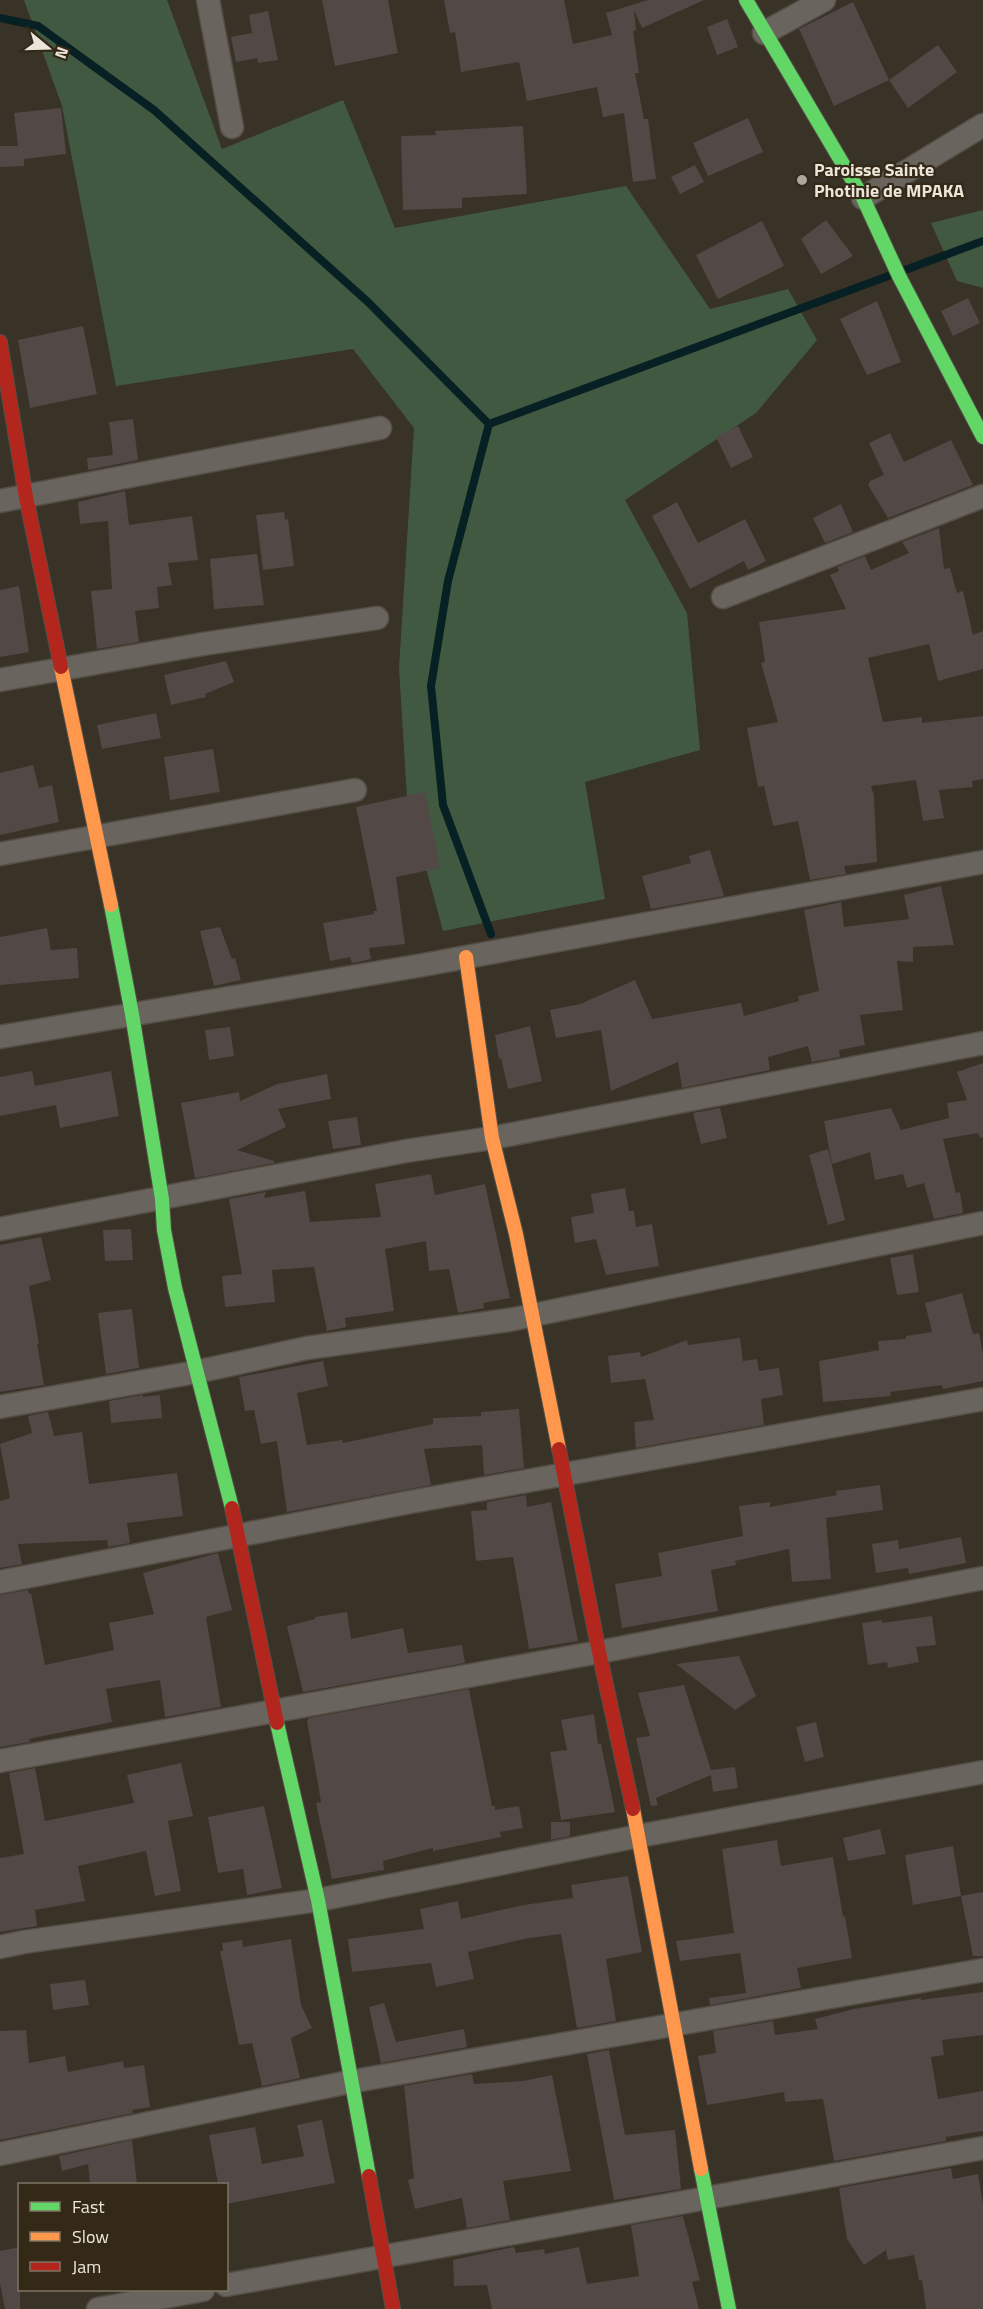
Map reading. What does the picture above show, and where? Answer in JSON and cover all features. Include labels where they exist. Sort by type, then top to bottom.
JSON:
[{"type":"street","points":[[208,0],[232,127]]},
{"type":"street","points":[[746,0],[863,198],[899,276],[983,437]]},
{"type":"street","points":[[764,33],[824,0]]},
{"type":"street","points":[[863,198],[983,125]]},
{"type":"street","points":[[0,342],[26,497],[98,836],[132,1014],[162,1199],[164,1230],[175,1288],[240,1537],[274,1709],[318,1900],[393,2309]]},
{"type":"street","points":[[0,501],[380,428]]},
{"type":"street","points":[[723,597],[983,496]]},
{"type":"street","points":[[0,680],[203,644],[377,618]]},
{"type":"street","points":[[0,854],[356,790]]},
{"type":"street","points":[[0,1037],[466,957],[983,862]]},
{"type":"street","points":[[466,957],[492,1138],[516,1234],[599,1652],[639,1836],[673,2025],[729,2309]]},
{"type":"street","points":[[0,1229],[406,1151],[492,1138],[983,1043]]},
{"type":"street","points":[[0,1407],[196,1372],[307,1348],[532,1315],[983,1223]]},
{"type":"street","points":[[0,1582],[410,1502],[983,1399]]},
{"type":"street","points":[[0,1761],[274,1709],[599,1652],[983,1578]]},
{"type":"street","points":[[0,1947],[318,1900],[639,1836],[983,1772]]},
{"type":"street","points":[[0,2154],[350,2082],[983,1970]]},
{"type":"street","points":[[228,2285],[983,2148]]},
{"type":"street","points":[[98,2309],[192,2291]]},
{"type":"green space","points":[[24,0],[167,0],[222,149],[343,100],[395,228],[626,186],[710,309],[788,289],[817,340],[756,413],[625,500],[687,613],[700,750],[585,782],[605,899],[443,931],[407,798],[399,668],[414,428],[353,349],[116,386],[62,106]]},
{"type":"green space","points":[[983,210],[983,288],[957,281],[931,223]]},
{"type":"building","points":[[322,0],[388,0],[398,53],[335,66]]},
{"type":"building","points":[[444,0],[564,0],[573,44],[612,35],[606,13],[648,0],[704,0],[642,28],[634,10],[636,30],[633,31],[639,73],[635,73],[644,119],[648,119],[656,179],[633,182],[624,113],[603,117],[597,87],[527,101],[519,62],[461,72],[455,32],[450,33]]},
{"type":"building","points":[[853,2],[889,80],[834,106],[799,29]]},
{"type":"building","points":[[268,11],[278,60],[258,63],[257,58],[236,62],[231,37],[252,33],[249,15]]},
{"type":"building","points":[[727,19],[738,47],[717,55],[707,27]]},
{"type":"building","points":[[938,45],[957,72],[908,108],[889,80]]},
{"type":"building","points":[[61,108],[66,154],[24,159],[24,166],[0,167],[0,146],[18,146],[14,113]]},
{"type":"building","points":[[748,118],[763,152],[708,176],[693,143]]},
{"type":"building","points":[[523,126],[527,194],[462,198],[462,208],[403,210],[401,136],[436,135],[435,131]]},
{"type":"building","points":[[695,165],[704,182],[680,194],[671,177]]},
{"type":"building","points":[[826,220],[853,256],[821,274],[801,239]]},
{"type":"building","points":[[762,221],[784,266],[718,299],[696,255]]},
{"type":"building","points":[[968,298],[980,323],[953,336],[941,311]]},
{"type":"building","points":[[877,301],[901,362],[867,375],[840,319]]},
{"type":"building","points":[[83,326],[97,394],[30,408],[18,340]]},
{"type":"building","points":[[133,419],[138,460],[88,470],[87,458],[113,455],[109,422]]},
{"type":"building","points":[[738,426],[753,457],[731,468],[716,437]]},
{"type":"building","points":[[890,433],[904,462],[951,440],[973,485],[888,518],[868,485],[870,481],[884,475],[869,443]]},
{"type":"building","points":[[125,491],[129,525],[192,516],[198,560],[168,563],[172,585],[157,587],[159,608],[135,611],[139,642],[97,649],[91,591],[112,589],[108,521],[80,524],[78,502]]},
{"type":"building","points":[[677,502],[698,543],[745,519],[766,561],[748,570],[744,561],[690,589],[652,516]]},
{"type":"building","points":[[841,504],[853,532],[825,543],[813,518]]},
{"type":"building","points":[[284,512],[285,520],[288,519],[294,566],[263,570],[256,515]]},
{"type":"building","points":[[939,528],[944,569],[950,568],[957,593],[963,591],[973,635],[983,631],[983,669],[938,681],[929,644],[868,658],[883,722],[922,717],[922,723],[983,716],[983,779],[972,781],[973,787],[939,790],[944,818],[923,821],[916,780],[871,786],[874,796],[877,862],[844,866],[846,874],[810,880],[798,821],[773,826],[764,786],[758,787],[747,728],[778,722],[761,663],[765,662],[759,622],[846,609],[830,575],[839,571],[837,567],[865,556],[871,570],[909,553],[902,542]]},
{"type":"building","points":[[257,554],[264,605],[214,609],[210,559]]},
{"type":"building","points":[[19,586],[29,652],[0,657],[0,590]]},
{"type":"building","points":[[226,661],[234,682],[205,694],[206,697],[171,705],[164,675]]},
{"type":"building","points":[[156,713],[161,738],[102,749],[97,725]]},
{"type":"building","points":[[213,749],[220,792],[170,800],[164,757]]},
{"type":"building","points":[[33,765],[39,788],[52,785],[59,822],[0,835],[0,773]]},
{"type":"building","points":[[425,792],[440,868],[396,877],[405,944],[369,948],[371,959],[358,962],[352,963],[350,957],[330,961],[323,923],[374,914],[374,911],[377,911],[356,807]]},
{"type":"building","points":[[710,850],[724,896],[651,909],[642,876],[691,863],[689,856]]},
{"type":"building","points":[[941,886],[954,945],[913,947],[913,962],[897,961],[903,1010],[860,1015],[865,1045],[839,1050],[840,1057],[812,1062],[808,1046],[768,1057],[770,1070],[682,1088],[678,1062],[611,1091],[601,1030],[556,1038],[550,1010],[580,1004],[635,980],[652,1019],[741,1003],[744,1016],[799,1001],[798,996],[819,991],[804,910],[841,902],[844,927],[909,919],[904,895]]},
{"type":"building","points":[[220,927],[232,959],[235,958],[241,980],[214,986],[200,931]]},
{"type":"building","points":[[47,928],[51,950],[77,948],[79,978],[0,985],[0,937]]},
{"type":"building","points":[[530,1026],[542,1081],[508,1089],[495,1035]]},
{"type":"building","points":[[230,1027],[234,1056],[209,1060],[205,1030]]},
{"type":"building","points":[[983,1063],[983,1137],[980,1138],[978,1133],[943,1139],[956,1193],[960,1192],[963,1213],[934,1219],[924,1183],[907,1188],[903,1174],[875,1180],[870,1152],[832,1164],[824,1121],[891,1108],[901,1130],[949,1118],[947,1103],[967,1100],[957,1072]]},
{"type":"building","points":[[32,1071],[35,1086],[111,1071],[119,1116],[60,1128],[56,1105],[0,1116],[0,1077]]},
{"type":"building","points":[[327,1074],[331,1099],[278,1109],[286,1127],[237,1150],[274,1161],[274,1163],[195,1178],[181,1103],[239,1092],[240,1101],[277,1084]]},
{"type":"building","points":[[720,1108],[727,1138],[701,1144],[693,1113]]},
{"type":"building","points":[[357,1117],[361,1145],[333,1149],[328,1121]]},
{"type":"building","points":[[828,1149],[845,1220],[828,1225],[809,1155]]},
{"type":"building","points":[[431,1174],[435,1195],[485,1184],[510,1298],[483,1303],[484,1308],[458,1313],[449,1269],[429,1271],[426,1241],[385,1249],[394,1311],[345,1318],[346,1327],[327,1331],[314,1267],[272,1270],[275,1302],[225,1307],[222,1276],[242,1274],[229,1199],[266,1192],[264,1198],[305,1191],[310,1222],[381,1217],[375,1184]]},
{"type":"building","points":[[625,1188],[629,1211],[634,1211],[636,1227],[652,1224],[659,1266],[606,1275],[596,1239],[575,1243],[571,1217],[594,1213],[591,1194]]},
{"type":"building","points":[[131,1229],[133,1260],[105,1261],[103,1230]]},
{"type":"building","points":[[41,1237],[51,1280],[29,1286],[44,1385],[0,1392],[0,1245]]},
{"type":"building","points":[[913,1254],[919,1292],[897,1295],[890,1258]]},
{"type":"building","points":[[962,1293],[973,1334],[979,1333],[983,1355],[983,1381],[943,1389],[942,1385],[890,1392],[891,1396],[823,1402],[819,1361],[879,1350],[878,1341],[906,1339],[906,1336],[932,1332],[925,1303]]},
{"type":"building","points":[[132,1309],[139,1368],[106,1374],[98,1313]]},
{"type":"building","points":[[740,1338],[743,1361],[757,1359],[759,1371],[779,1368],[783,1395],[761,1399],[764,1425],[636,1448],[634,1422],[654,1420],[645,1379],[611,1383],[608,1356],[640,1352],[641,1357],[687,1340],[688,1345]]},
{"type":"building","points":[[323,1361],[328,1386],[297,1393],[307,1445],[342,1440],[343,1443],[433,1424],[433,1418],[481,1416],[481,1412],[519,1409],[524,1468],[484,1475],[482,1445],[424,1449],[431,1485],[287,1512],[277,1441],[261,1444],[254,1410],[245,1411],[239,1377]]},
{"type":"building","points":[[143,1395],[143,1397],[160,1395],[162,1418],[111,1423],[109,1401]]},
{"type":"building","points":[[48,1412],[54,1436],[82,1432],[89,1484],[177,1473],[183,1516],[127,1523],[130,1543],[108,1547],[107,1540],[18,1544],[22,1564],[0,1568],[0,1501],[10,1498],[0,1444],[32,1433],[28,1416]]},
{"type":"building","points":[[880,1485],[883,1510],[826,1518],[831,1579],[792,1582],[789,1549],[735,1561],[736,1565],[711,1570],[718,1611],[622,1628],[615,1584],[662,1576],[658,1553],[743,1536],[739,1506],[770,1502],[770,1507],[837,1495],[836,1491]]},
{"type":"building","points":[[526,1495],[527,1507],[551,1502],[578,1641],[529,1649],[513,1557],[476,1561],[471,1511],[487,1510],[487,1502]]},
{"type":"building","points":[[961,1537],[966,1563],[909,1574],[908,1568],[876,1573],[872,1544],[898,1540],[899,1549]]},
{"type":"building","points":[[218,1553],[232,1610],[206,1617],[221,1707],[165,1717],[160,1680],[106,1689],[112,1722],[0,1747],[0,1595],[28,1590],[29,1594],[31,1593],[45,1665],[114,1650],[109,1623],[154,1614],[143,1573]]},
{"type":"building","points":[[347,1612],[351,1639],[403,1628],[408,1653],[462,1645],[465,1663],[303,1692],[287,1626],[315,1619],[315,1617]]},
{"type":"building","points":[[932,1616],[936,1645],[916,1647],[919,1662],[888,1668],[887,1662],[868,1665],[862,1623],[882,1620],[882,1623]]},
{"type":"building","points":[[739,1656],[756,1696],[735,1710],[676,1664]]},
{"type":"building","points":[[684,1685],[711,1770],[735,1767],[738,1788],[713,1792],[711,1775],[656,1798],[658,1805],[651,1806],[636,1738],[650,1736],[638,1693]]},
{"type":"building","points":[[469,1689],[492,1806],[495,1806],[495,1810],[519,1806],[523,1828],[500,1832],[501,1837],[433,1851],[433,1848],[383,1861],[384,1870],[332,1879],[316,1803],[321,1802],[307,1721],[309,1718]]},
{"type":"building","points":[[594,1714],[598,1744],[601,1744],[615,1812],[561,1820],[550,1752],[567,1750],[561,1720]]},
{"type":"building","points":[[816,1722],[824,1757],[805,1762],[796,1727]]},
{"type":"building","points":[[181,1763],[193,1816],[168,1821],[181,1891],[155,1896],[146,1851],[78,1866],[85,1901],[35,1910],[37,1926],[0,1932],[0,1858],[24,1854],[9,1773],[35,1768],[45,1821],[134,1803],[127,1775]]},
{"type":"building","points":[[264,1806],[282,1888],[247,1895],[243,1869],[218,1873],[208,1817]]},
{"type":"building","points":[[551,1822],[570,1822],[570,1836],[551,1840]]},
{"type":"building","points":[[880,1829],[886,1854],[848,1861],[843,1838]]},
{"type":"building","points":[[777,1840],[781,1866],[833,1857],[852,1958],[797,1968],[801,1988],[710,2005],[709,1998],[746,1993],[740,1953],[680,1961],[676,1941],[734,1933],[722,1849]]},
{"type":"building","points":[[953,1846],[961,1896],[913,1905],[905,1855]]},
{"type":"building","points":[[628,1876],[642,1952],[606,1959],[616,2021],[577,2028],[561,1934],[529,1938],[468,1952],[474,1979],[436,1987],[431,1963],[352,1972],[348,1939],[424,1929],[420,1909],[458,1901],[461,1919],[524,1905],[573,1898],[571,1885]]},
{"type":"building","points":[[983,1892],[983,1956],[973,1956],[961,1896]]},
{"type":"building","points":[[291,1939],[301,2005],[312,2028],[291,2038],[300,2078],[262,2086],[252,2043],[239,2045],[220,1951],[223,1951],[222,1943],[242,1940],[243,1947]]},
{"type":"building","points":[[85,1980],[89,2005],[53,2010],[50,1984]]},
{"type":"building","points":[[983,1992],[983,2035],[942,2040],[944,2055],[931,2057],[938,2099],[983,2091],[983,2131],[946,2137],[946,2141],[834,2161],[823,2099],[785,2102],[784,2092],[707,2105],[698,2056],[716,2053],[713,2031],[773,2021],[775,2035],[818,2029],[815,2019],[854,2009],[921,1998],[921,2000]]},
{"type":"building","points":[[384,2003],[396,2042],[464,2029],[467,2047],[381,2063],[369,2007]]},
{"type":"building","points":[[26,2030],[29,2063],[65,2056],[68,2072],[123,2061],[124,2068],[144,2065],[150,2107],[132,2110],[133,2113],[0,2140],[0,2031]]},
{"type":"building","points":[[609,2050],[625,2135],[675,2130],[681,2189],[614,2200],[587,2054]]},
{"type":"building","points":[[472,2074],[474,2084],[523,2081],[552,2075],[571,2171],[503,2181],[510,2220],[467,2228],[462,2198],[415,2209],[408,2180],[414,2178],[404,2086]]},
{"type":"building","points":[[322,2120],[335,2183],[228,2204],[228,2183],[218,2183],[209,2135],[255,2127],[262,2164],[304,2156],[297,2125]]},
{"type":"building","points":[[132,2140],[137,2183],[90,2183],[88,2164],[62,2171],[59,2156]]},
{"type":"building","points":[[951,2168],[953,2179],[978,2174],[983,2204],[983,2309],[926,2309],[922,2280],[919,2280],[914,2255],[888,2260],[886,2250],[864,2265],[847,2239],[839,2188]]},
{"type":"building","points":[[683,2216],[700,2280],[692,2282],[699,2309],[492,2309],[487,2285],[454,2286],[453,2260],[514,2247],[516,2253],[544,2249],[545,2254],[579,2247],[587,2284],[639,2276],[631,2225]]},
{"type":"building","points":[[18,2247],[20,2309],[5,2309],[0,2283],[0,2251]]},
{"type":"waterway","points":[[0,18],[38,26],[154,110],[368,302],[489,424],[891,275]]},
{"type":"waterway","points":[[905,270],[983,241]]},
{"type":"waterway","points":[[489,424],[448,581],[431,686],[443,805],[491,934]]},
{"type":"traffic: fast","points":[[746,0],[863,198],[899,276],[983,437]]},
{"type":"traffic: fast","points":[[111,905],[132,1014],[162,1199],[164,1230],[175,1288],[232,1508]]},
{"type":"traffic: fast","points":[[277,1723],[318,1900],[369,2176]]},
{"type":"traffic: fast","points":[[701,2169],[729,2309]]},
{"type":"traffic: slow","points":[[61,667],[111,905]]},
{"type":"traffic: slow","points":[[466,957],[492,1138],[516,1234],[559,1449]]},
{"type":"traffic: slow","points":[[633,1809],[701,2169]]},
{"type":"traffic: jam","points":[[0,342],[26,497],[61,667]]},
{"type":"traffic: jam","points":[[559,1449],[633,1809]]},
{"type":"traffic: jam","points":[[232,1508],[277,1723]]},
{"type":"traffic: jam","points":[[369,2176],[393,2309]]},
{"type":"place","name":"Paroisse Sainte Photinie de MPAKA","points":[[802,180]]}]
